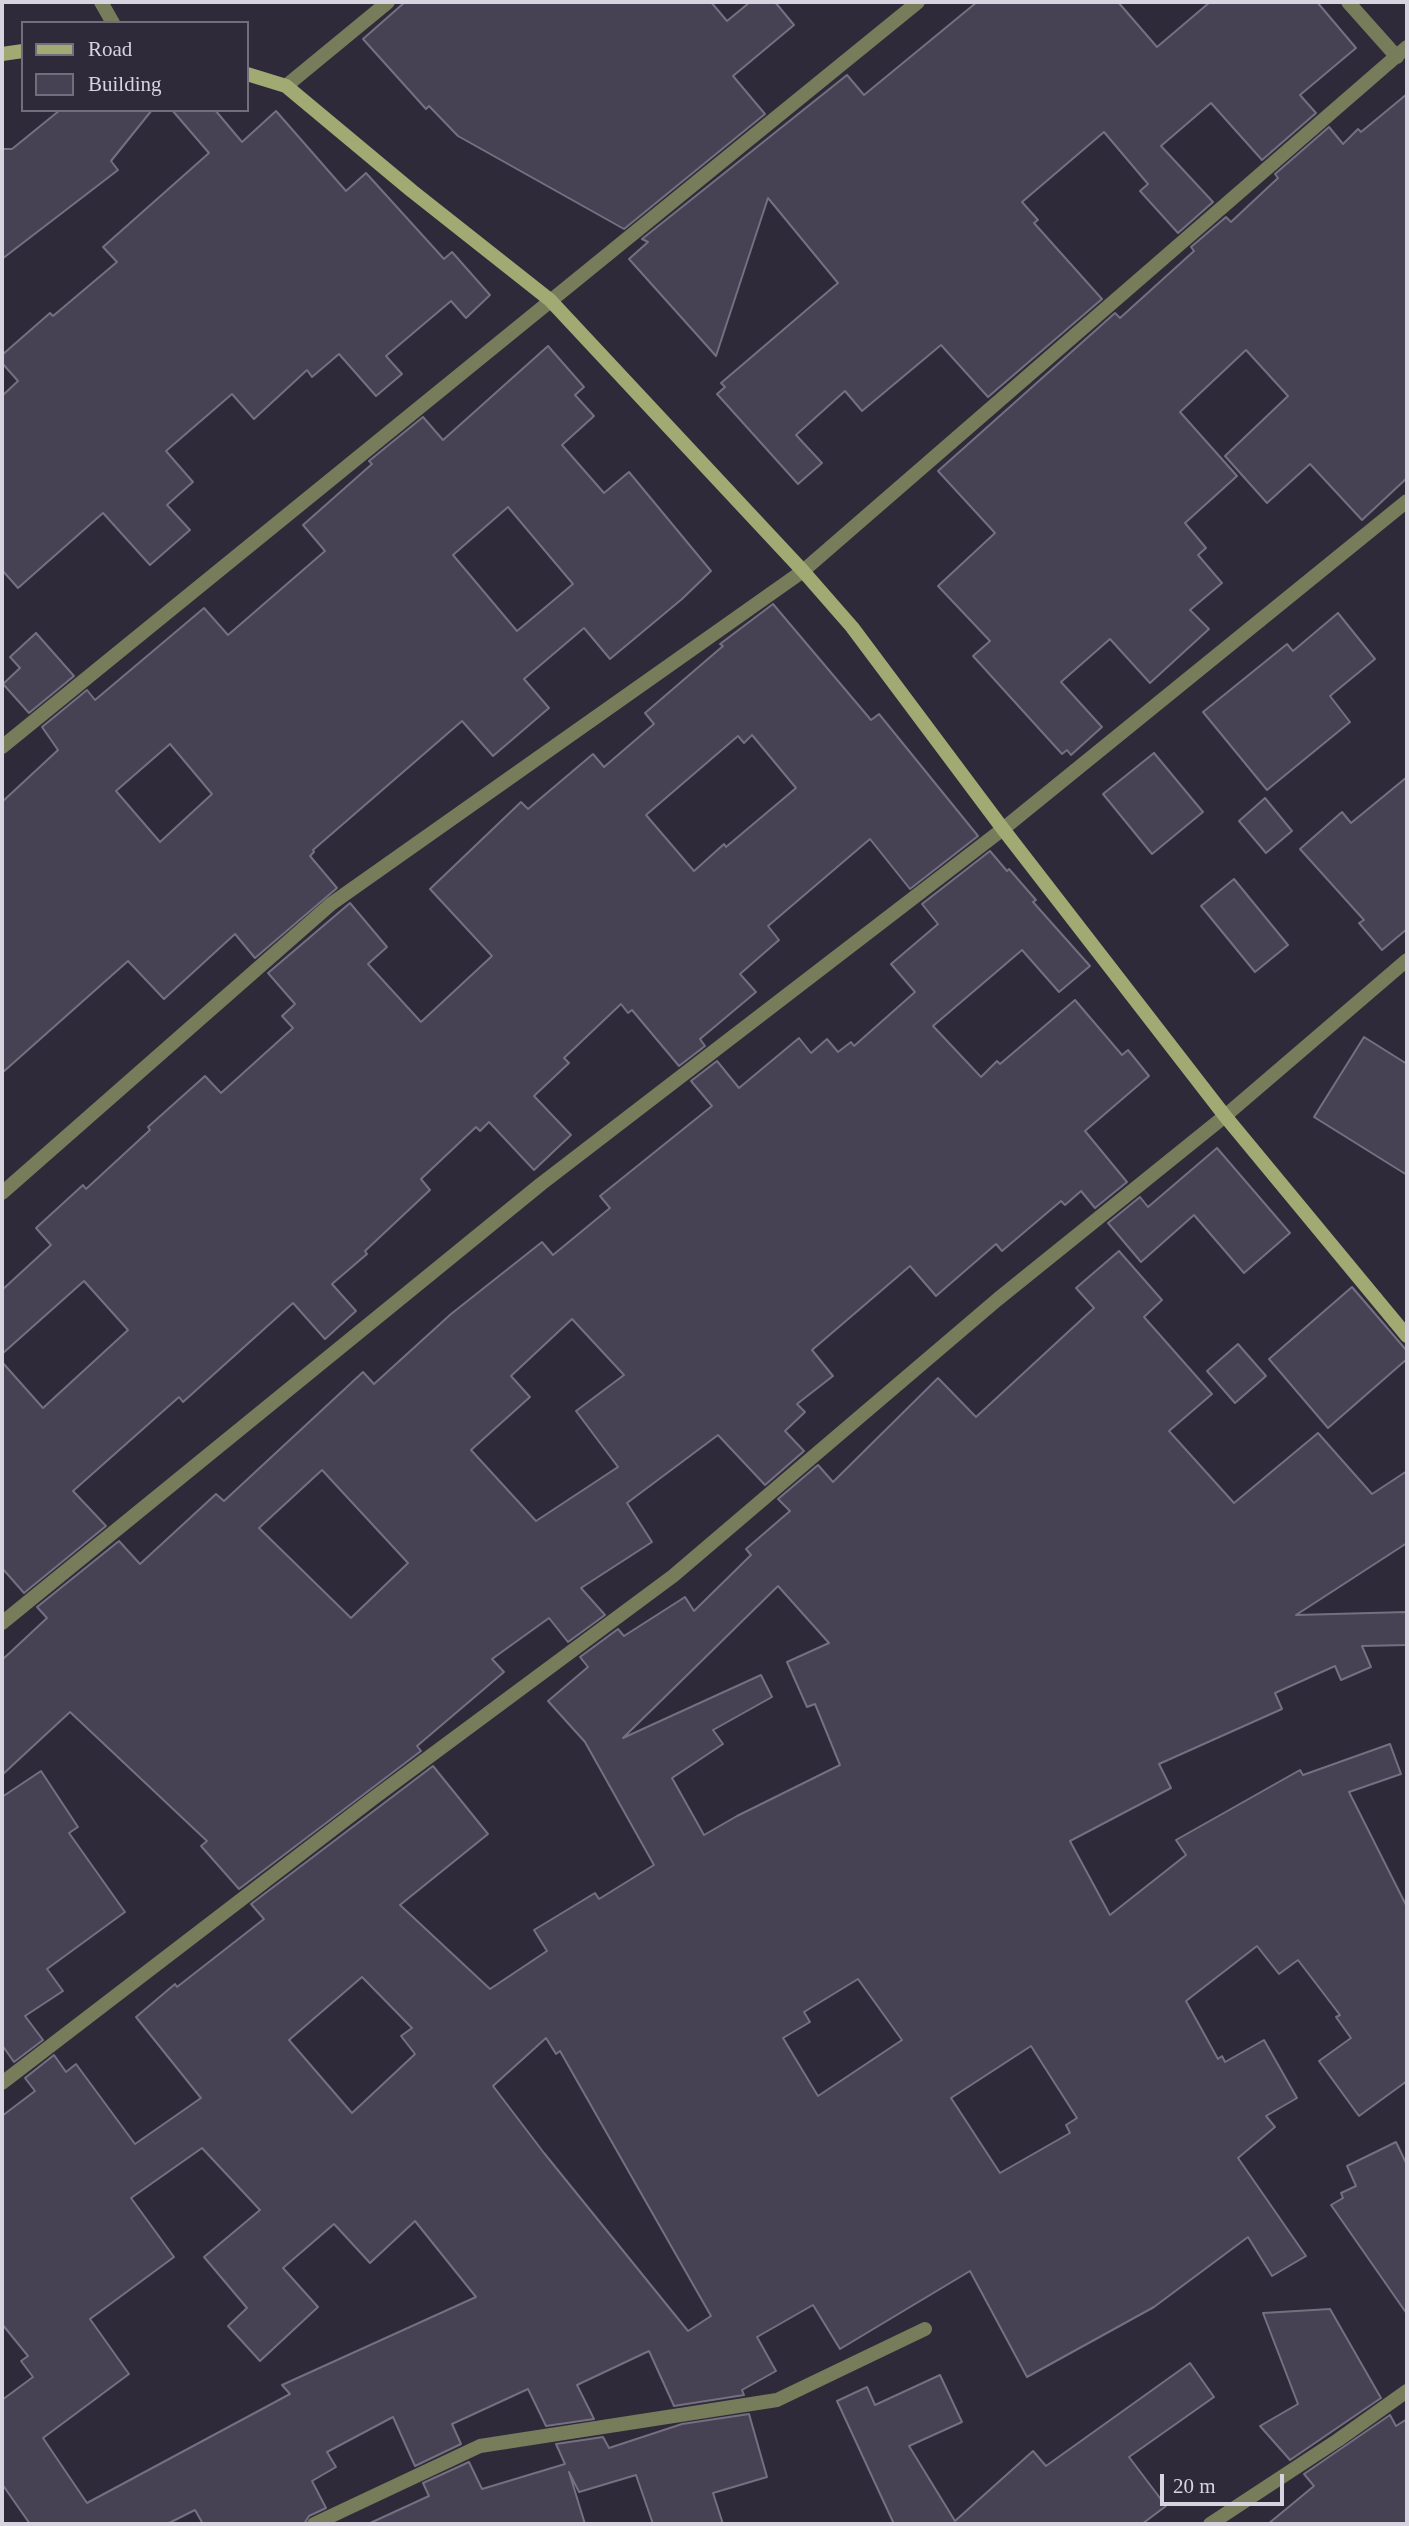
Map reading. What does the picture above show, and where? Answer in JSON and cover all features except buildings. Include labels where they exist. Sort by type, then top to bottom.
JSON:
[{"type":"street","points":[[101,2],[112,21]]},
{"type":"street","points":[[286,86],[388,2]]},
{"type":"street","points":[[2,747],[918,2]]},
{"type":"street","points":[[2,1192],[331,904],[803,571],[1402,52],[1348,2]]},
{"type":"street","points":[[2,54],[21,51]]},
{"type":"street","points":[[248,74],[286,86],[412,191],[550,300],[803,571],[852,627],[1003,829],[1225,1115],[1407,1336]]},
{"type":"street","points":[[2,1623],[541,1184],[1003,829],[1407,501]]},
{"type":"street","points":[[2,2082],[375,1797],[673,1576],[998,1298],[1225,1115],[1407,960]]},
{"type":"street","points":[[314,2524],[480,2446],[777,2400],[925,2329]]},
{"type":"street","points":[[1210,2524],[1407,2391]]}]
